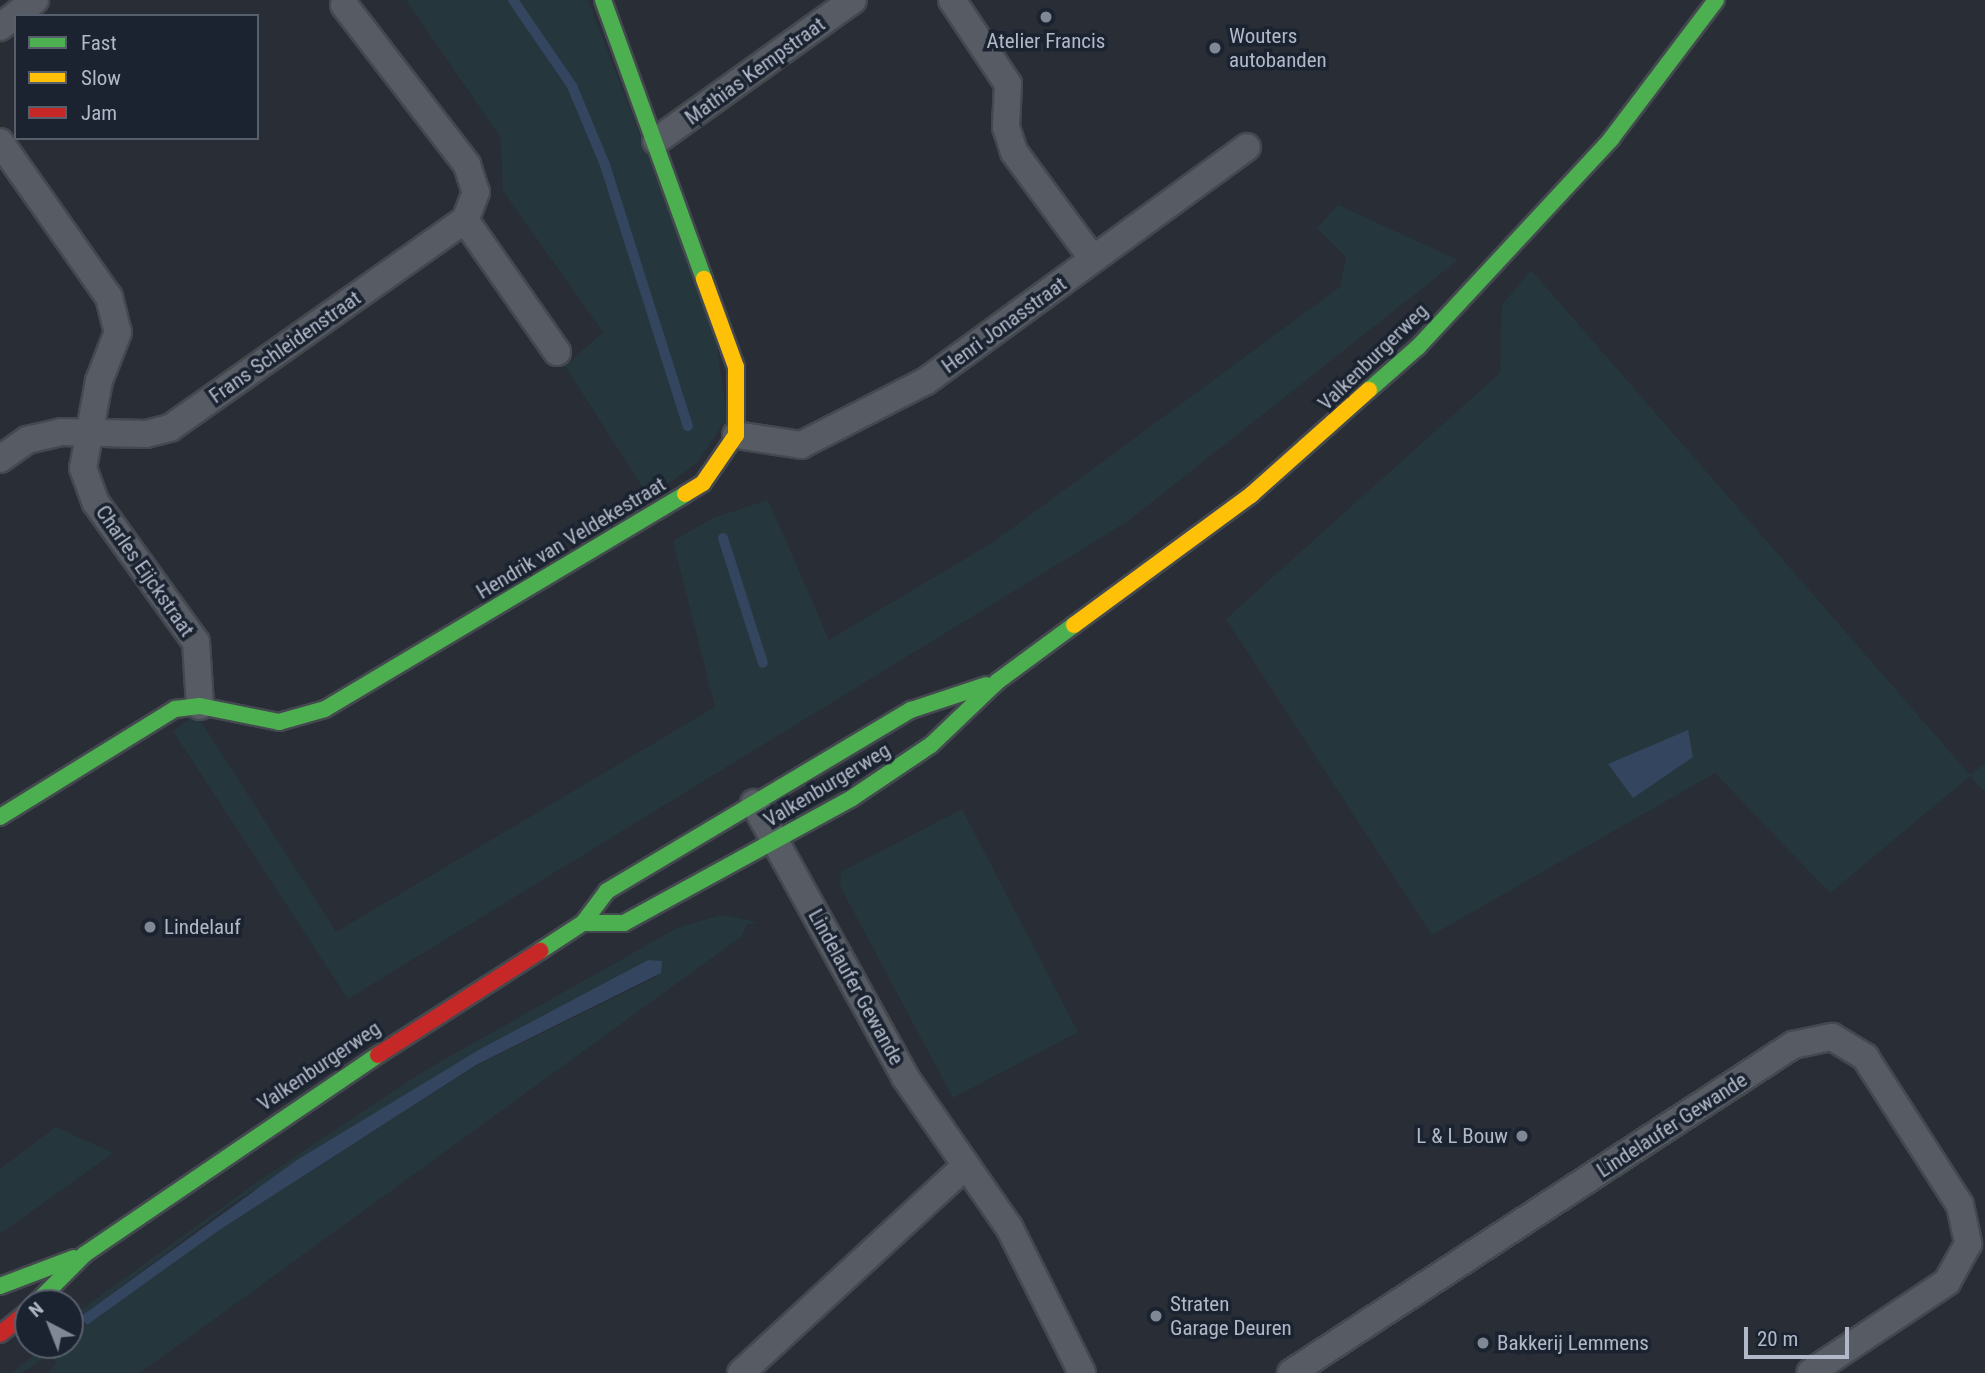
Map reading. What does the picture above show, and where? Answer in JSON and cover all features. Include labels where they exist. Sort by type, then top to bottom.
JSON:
[{"type":"main road","points":[[603,0],[736,367],[736,435]]},
{"type":"main road","name":"Valkenburgerweg","points":[[583,923],[624,923],[776,841],[931,745],[998,681],[1251,495],[1418,347],[1611,139],[1716,0]]},
{"type":"main road","name":"Hendrik van Veldekestraat","points":[[0,817],[175,709],[200,706],[279,722],[325,709],[703,483],[736,435]]},
{"type":"main road","name":"Valkenburgerweg","points":[[50,1289],[85,1254],[418,1024],[583,923],[607,891],[911,710],[998,681]]},
{"type":"main road","name":"Valkenburgerweg","points":[[0,1286],[85,1254]]},
{"type":"main road","points":[[0,1334],[14,1322]]},
{"type":"street","points":[[17,14],[35,0]]},
{"type":"street","name":"Mathias Kempstraat","points":[[656,141],[853,0]]},
{"type":"street","points":[[951,0],[1008,84],[1006,128],[1014,152],[1093,259]]},
{"type":"street","points":[[344,5],[467,165],[476,192],[465,220],[557,352]]},
{"type":"street","points":[[0,27],[14,16]]},
{"type":"street","name":"Charles Eijckstraat","points":[[0,142],[110,297],[118,332],[83,468],[89,489],[196,642],[200,706]]},
{"type":"street","name":"Henri Jonasstraat","points":[[736,435],[801,444],[830,433],[926,381],[1247,147]]},
{"type":"street","name":"Frans Schleidenstraat","points":[[0,459],[27,440],[91,429],[146,434],[170,428],[465,220]]},
{"type":"street","name":"Lindelaufer Gewande","points":[[754,803],[905,1077],[964,1167],[1009,1227],[1082,1373]]},
{"type":"street","name":"Lindelaufer Gewande","points":[[1291,1373],[1793,1045],[1819,1036],[1845,1041],[1865,1058],[1960,1205],[1975,1261],[1810,1373]]},
{"type":"street","points":[[741,1373],[964,1167]]},
{"type":"shaded area","points":[[406,0],[588,0],[715,332],[727,418],[697,463],[649,497],[565,366],[603,332],[503,191],[501,138]]},
{"type":"shaded area","points":[[1338,205],[1458,260],[1128,521],[348,999],[173,731],[196,714],[336,932],[715,707],[673,541],[713,518],[768,500],[829,640],[995,541],[1340,287],[1346,257],[1317,228]]},
{"type":"shaded area","points":[[1531,270],[1970,775],[1985,763],[1985,792],[1970,776],[1830,893],[1715,773],[1432,935],[1226,619],[1500,373],[1502,305]]},
{"type":"shaded area","points":[[962,809],[1078,1032],[953,1098],[840,886],[841,872]]},
{"type":"shaded area","points":[[722,915],[758,923],[747,924],[742,936],[140,1373],[47,1373],[57,1363],[54,1359],[84,1359],[84,1329],[87,1325],[218,1231],[477,1065],[656,977],[662,961],[648,960],[577,999],[236,1201],[84,1314],[84,1308],[257,1182],[424,1071],[679,927]]},
{"type":"shaded area","points":[[56,1127],[113,1153],[0,1234],[0,1169]]},
{"type":"shaded area","points":[[29,1359],[43,1359],[22,1373],[11,1373]]},
{"type":"water","points":[[1688,730],[1693,757],[1633,798],[1608,764]]},
{"type":"water","points":[[648,960],[662,961],[661,973],[476,1065],[218,1231],[87,1325],[84,1322],[84,1314],[297,1160],[482,1048]]},
{"type":"waterway","points":[[513,0],[572,86],[605,165],[688,426]]},
{"type":"waterway","points":[[723,538],[763,663]]},
{"type":"traffic: fast","points":[[603,0],[704,279]]},
{"type":"traffic: fast","points":[[1369,390],[1418,347],[1611,139],[1716,0]]},
{"type":"traffic: fast","points":[[0,817],[175,709],[200,706],[279,722],[325,709],[685,494]]},
{"type":"traffic: fast","points":[[583,923],[624,923],[852,798],[931,745],[998,681],[1074,625]]},
{"type":"traffic: fast","points":[[540,951],[583,923],[607,891],[911,710],[986,685]]},
{"type":"traffic: fast","points":[[50,1289],[85,1254],[378,1055]]},
{"type":"traffic: fast","points":[[0,1286],[74,1258]]},
{"type":"traffic: slow","points":[[685,494],[703,483],[736,435],[736,367],[704,279]]},
{"type":"traffic: slow","points":[[1074,625],[1251,495],[1369,390]]},
{"type":"traffic: jam","points":[[378,1055],[540,951]]},
{"type":"traffic: jam","points":[[0,1334],[14,1322]]},
{"type":"place","name":"Atelier Francis","points":[[1046,17]]},
{"type":"place","name":"Wouters autobanden","points":[[1215,48]]},
{"type":"place","name":"Lindelauf","points":[[150,927]]},
{"type":"place","name":"L & L Bouw","points":[[1522,1136]]},
{"type":"place","name":"Straten Garage Deuren","points":[[1156,1316]]},
{"type":"place","name":"Bakkerij Lemmens","points":[[1483,1343]]}]
